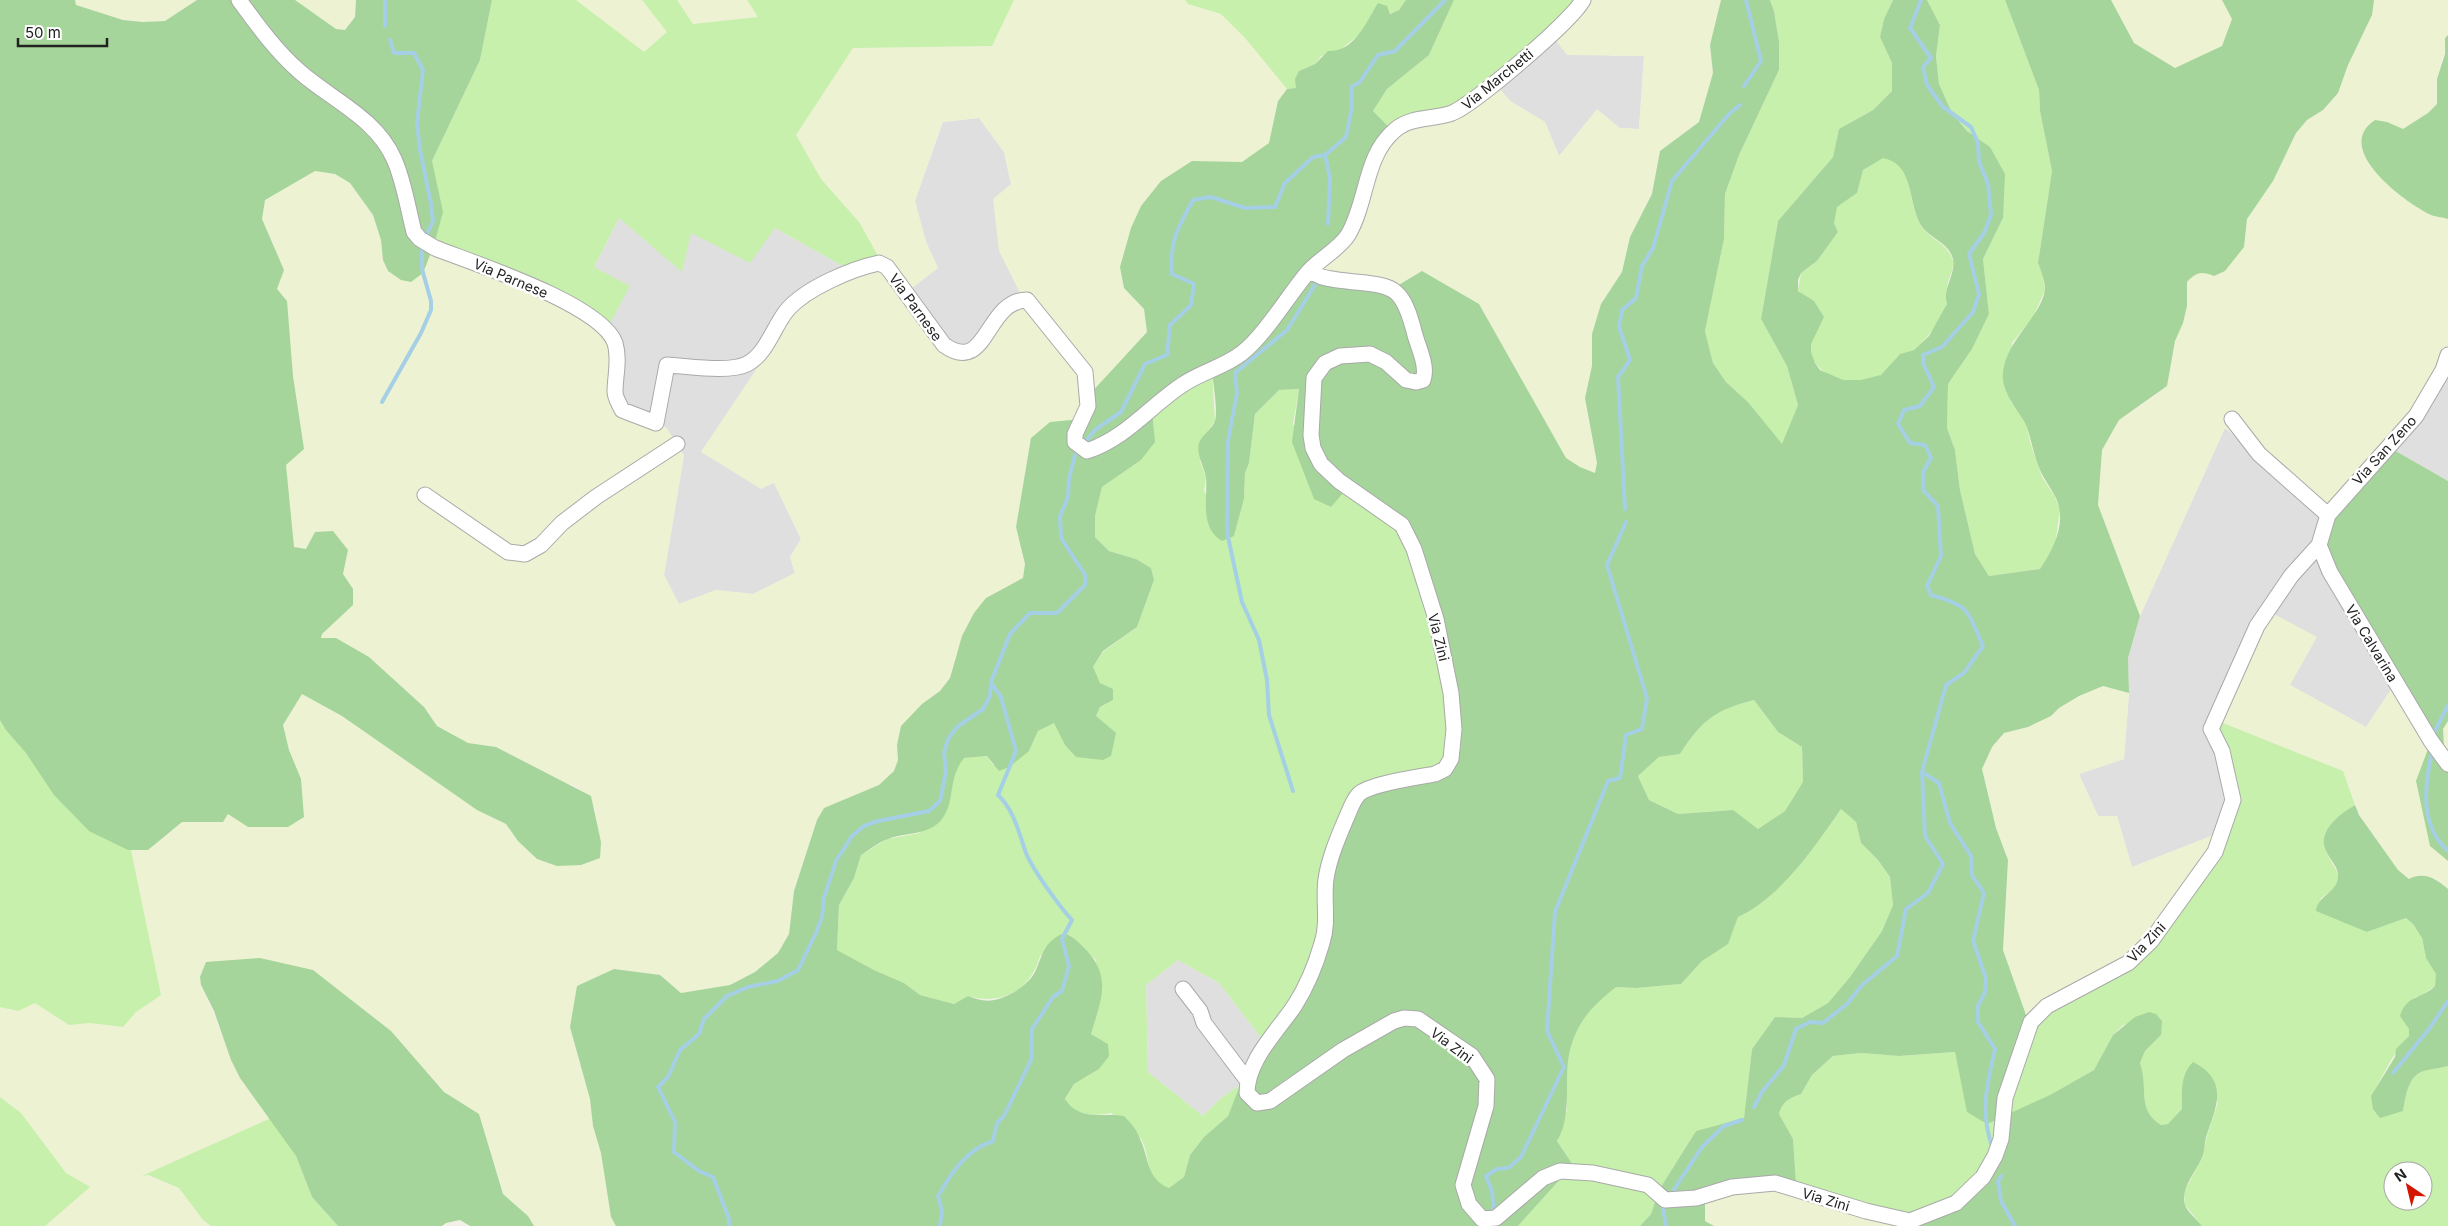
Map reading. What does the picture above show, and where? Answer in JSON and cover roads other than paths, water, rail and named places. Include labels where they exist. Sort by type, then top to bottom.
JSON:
[{"type":"street","name":"Via Parnese","points":[[239,0],[273,47],[302,74],[363,118],[383,141],[394,159],[414,232],[420,239],[435,248],[540,288],[591,317],[608,331],[614,342],[617,362],[615,394],[622,410],[656,423],[667,365],[736,368],[748,364],[757,356],[788,310],[802,296],[864,266],[879,263],[887,267],[944,345],[955,352],[964,354],[974,349],[1007,305],[1016,300],[1027,300],[1085,372],[1088,406],[1075,434],[1075,442],[1087,451],[1104,445],[1125,433],[1182,384],[1221,365]]},
{"type":"street","name":"Via Marchetti","points":[[1221,365],[1243,352],[1310,270],[1346,238],[1354,224],[1374,158],[1381,142],[1406,122],[1451,113],[1468,105],[1551,36],[1570,18],[1583,0]]},
{"type":"street","name":"Via Zini","points":[[1310,270],[1318,277],[1388,288],[1404,300],[1409,311],[1424,369],[1423,380],[1416,382],[1406,380],[1386,362],[1370,354],[1340,356],[1325,363],[1314,378],[1311,435],[1313,448],[1321,464],[1339,481],[1393,517],[1408,535],[1436,619],[1445,656],[1451,692],[1454,729],[1451,758],[1445,769],[1435,774],[1364,790],[1354,800],[1334,846],[1326,878],[1324,906],[1326,923],[1323,941],[1312,972],[1296,1004],[1253,1065],[1247,1080],[1247,1093],[1257,1103],[1270,1101],[1343,1050],[1394,1021],[1404,1018],[1418,1019],[1472,1056],[1487,1080],[1486,1106],[1464,1185],[1468,1204],[1482,1219],[1496,1218],[1543,1178],[1560,1171],[1593,1174],[1648,1184],[1664,1200],[1696,1198],[1732,1187],[1775,1183],[1866,1211],[1910,1221],[1956,1203],[1983,1177],[1995,1156],[2001,1139],[2005,1098],[2032,1022],[2047,1006],[2128,963],[2150,941],[2215,852],[2232,800],[2222,751],[2211,729],[2257,626],[2290,576],[2319,545]]},
{"type":"street","name":"Via San Zeno","points":[[2328,514],[2416,416],[2443,370],[2448,355]]},
{"type":"street","points":[[2232,418],[2259,454],[2328,514],[2319,545]]},
{"type":"street","points":[[425,495],[508,552],[525,554],[541,545],[562,523],[596,498],[677,444]]},
{"type":"street","name":"Via Calvarina","points":[[2319,545],[2330,572],[2431,741],[2448,764]]},
{"type":"street","points":[[1183,989],[1200,1011],[1204,1023],[1247,1080]]},
{"type":"waterway","points":[[385,0],[385,26]]},
{"type":"waterway","points":[[1086,441],[1095,430],[1121,412],[1145,364],[1167,355],[1170,325],[1191,305],[1194,284],[1172,274],[1171,263],[1176,235],[1193,200],[1211,197],[1245,208],[1275,207],[1285,183],[1313,157],[1325,155],[1346,137],[1351,112],[1352,86],[1359,83],[1378,55],[1395,51],[1445,0]]},
{"type":"waterway","points":[[1744,86],[1761,61],[1746,0]]},
{"type":"waterway","points":[[1921,0],[1910,28],[1931,58],[1923,67],[1927,85],[1943,107],[1971,127],[1978,143],[1979,162],[1988,184],[1991,215],[1984,233],[1969,254],[1979,294],[1973,312],[1942,347],[1923,355],[1923,363],[1934,387],[1920,406],[1904,410],[1898,424],[1910,443],[1925,445],[1931,458],[1923,472],[1923,490],[1938,506],[1941,556],[1927,586],[1931,595],[1954,603],[1966,612],[1983,646],[1964,673],[1946,685],[1922,772],[1939,783],[1950,823],[1971,856],[1972,875],[1984,893],[1973,941],[1986,978],[1985,992],[1978,1006],[1978,1022],[1995,1049],[1986,1098],[1986,1122],[1992,1146]]},
{"type":"waterway","points":[[390,40],[394,53],[414,53],[423,70],[417,123],[433,221],[427,234]]},
{"type":"waterway","points":[[1625,509],[1618,377],[1630,360],[1619,327],[1622,310],[1636,298],[1642,266],[1653,248],[1672,181],[1729,114],[1740,105]]},
{"type":"waterway","points":[[1325,155],[1330,178],[1328,224]]},
{"type":"waterway","points":[[382,402],[421,333],[431,310],[431,301],[422,269],[422,247]]},
{"type":"waterway","points":[[1293,791],[1269,715],[1267,680],[1259,640],[1242,602],[1227,532],[1228,441],[1237,393],[1235,373],[1287,330],[1315,285]]},
{"type":"waterway","points":[[729,1226],[729,1219],[713,1177],[699,1171],[674,1152],[675,1122],[658,1087],[668,1077],[680,1050],[699,1034],[704,1019],[727,996],[748,987],[778,981],[798,970],[822,917],[824,898],[836,861],[852,836],[864,826],[878,821],[929,811],[940,801],[946,771],[944,753],[948,739],[957,727],[983,709],[990,696],[991,682],[1010,634],[1030,613],[1057,613],[1085,585],[1085,575],[1061,538],[1060,516],[1068,497],[1069,479],[1075,455]]},
{"type":"waterway","points":[[1494,1212],[1492,1192],[1486,1176],[1497,1169],[1508,1168],[1521,1157],[1564,1067],[1547,1031],[1555,912],[1608,781],[1620,778],[1626,735],[1642,729],[1647,698],[1607,565],[1626,522]]},
{"type":"waterway","points":[[940,1226],[942,1211],[938,1196],[954,1170],[967,1156],[983,1145],[993,1141],[997,1123],[1004,1116],[1031,1060],[1032,1029],[1053,997],[1062,991],[1069,966],[1062,939],[1072,920],[1034,869],[1012,815],[998,795],[1016,751],[1001,697],[991,683]]},
{"type":"waterway","points":[[2435,731],[2448,705]]},
{"type":"waterway","points":[[2432,753],[2427,779],[2426,805],[2433,830],[2439,841],[2448,851]]},
{"type":"waterway","points":[[1754,1107],[1762,1092],[1784,1065],[1796,1029],[1810,1022],[1823,1023],[1847,1004],[1861,986],[1897,956],[1906,909],[1928,893],[1943,864],[1925,836],[1922,772]]},
{"type":"waterway","points":[[2393,1073],[2429,1029],[2448,1001]]},
{"type":"waterway","points":[[1673,1191],[1702,1147],[1724,1126],[1742,1120]]},
{"type":"waterway","points":[[2001,1176],[1998,1182],[2001,1201],[2015,1226]]},
{"type":"waterway","points":[[1663,1208],[1666,1226]]}]
